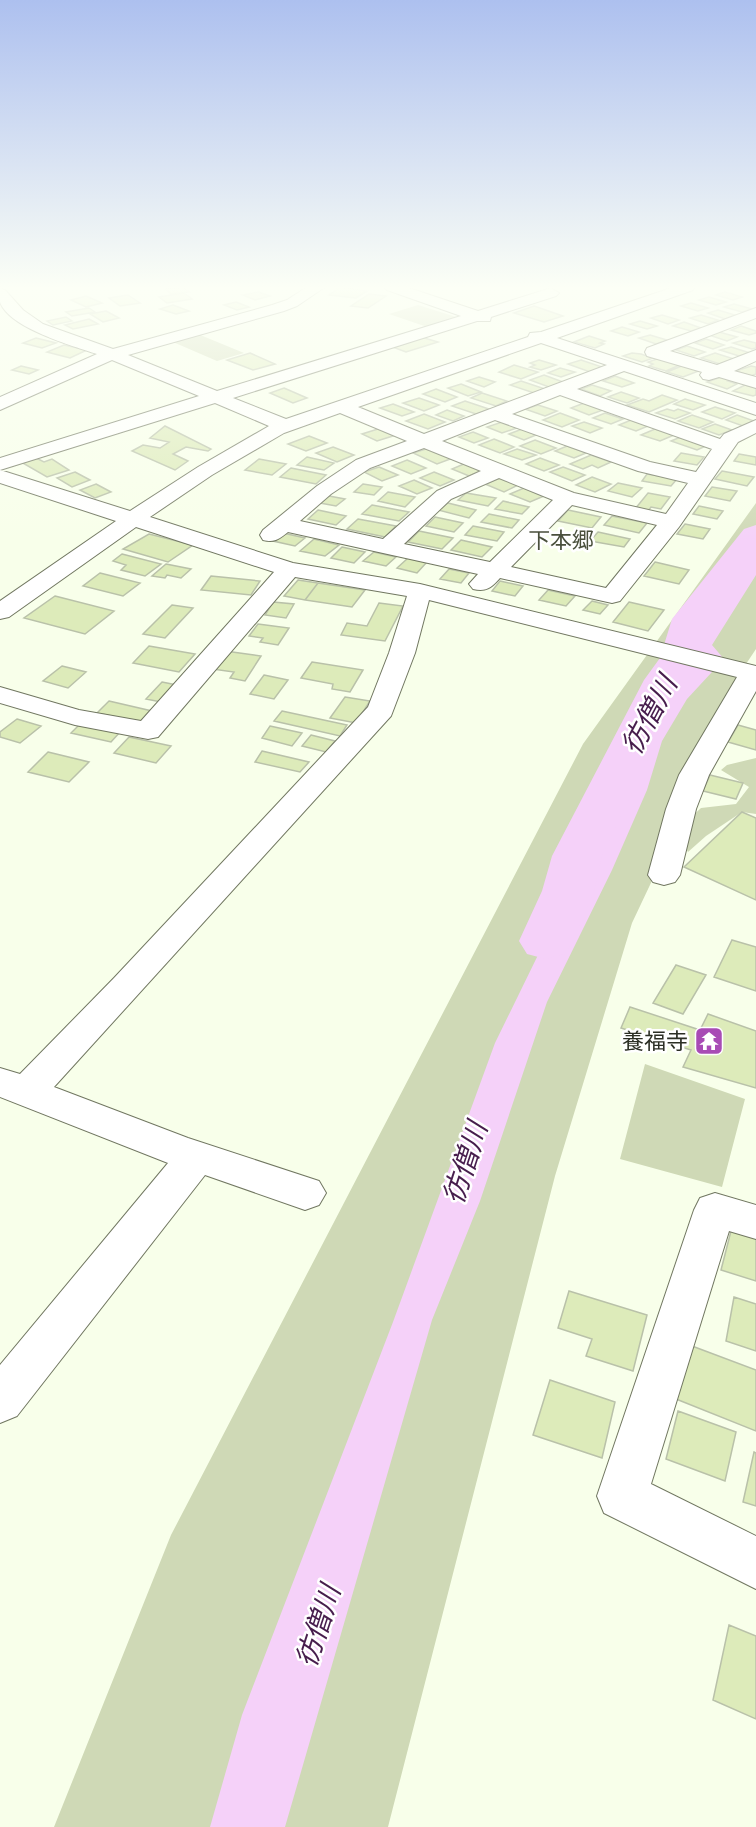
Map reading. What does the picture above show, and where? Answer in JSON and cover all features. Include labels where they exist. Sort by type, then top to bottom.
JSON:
[{"type":"street","points":[[0,404],[71,372]]},
{"type":"street","points":[[156,372],[286,426]]},
{"type":"street","points":[[0,464],[300,372]]},
{"type":"street","points":[[0,612],[130,520],[231,453],[286,426],[445,372]]},
{"type":"street","points":[[247,555],[324,490],[363,464],[604,372]]},
{"type":"street","points":[[646,372],[756,409]]},
{"type":"street","points":[[685,385],[714,372]]},
{"type":"street","points":[[721,372],[756,383]]},
{"type":"street","points":[[560,389],[724,447]]},
{"type":"street","points":[[343,408],[567,498],[671,522]]},
{"type":"street","points":[[496,414],[645,468],[700,479]]},
{"type":"street","points":[[283,524],[612,596],[671,522],[731,438],[756,426]]},
{"type":"street","points":[[387,547],[444,495],[498,471]]},
{"type":"street","points":[[0,476],[130,520],[289,569],[465,601],[750,673],[694,775],[681,809],[664,875]]},
{"type":"street","points":[[465,601],[567,498]]},
{"type":"street","points":[[0,695],[75,717],[148,731],[289,569]]},
{"type":"street","points":[[304,1193],[196,1157],[13,1087],[126,987],[381,710],[402,653],[420,591]]},
{"type":"street","points":[[0,1401],[196,1157]]},
{"type":"street","points":[[756,1222],[714,1210],[622,1496],[756,1563]]},
{"type":"green space","points":[[756,503],[756,649],[742,670],[675,832],[632,923],[555,1176],[388,1827],[54,1827],[171,1535],[583,744]]},
{"type":"green space","points":[[756,758],[756,814],[742,812],[706,836],[688,852],[684,845],[687,821],[701,808],[736,804],[749,787],[721,770],[727,765]]},
{"type":"green space","points":[[645,1064],[745,1099],[722,1187],[620,1159]]},
{"type":"water","points":[[756,535],[756,575],[712,645],[724,659],[687,699],[662,741],[647,790],[612,870],[547,1002],[480,1201],[432,1320],[285,1827],[210,1827],[242,1715],[393,1322],[495,1043],[559,912],[583,844],[650,710],[682,655],[690,626]]},
{"type":"building","points":[[500,372],[537,372],[521,379]]},
{"type":"building","points":[[550,372],[574,372],[561,377],[548,373]]},
{"type":"building","points":[[668,372],[695,372],[683,377]]},
{"type":"building","points":[[740,372],[756,372],[751,376]]},
{"type":"building","points":[[544,375],[563,382],[549,387],[530,380]]},
{"type":"building","points":[[615,376],[634,383],[622,387],[603,381]]},
{"type":"building","points":[[479,377],[495,382],[484,387],[467,381]]},
{"type":"building","points":[[721,377],[737,384],[727,389],[707,382]]},
{"type":"building","points":[[521,381],[545,389],[534,393],[510,385]]},
{"type":"building","points":[[461,384],[481,392],[468,396],[448,388]]},
{"type":"building","points":[[592,385],[611,391],[600,396],[581,389]]},
{"type":"building","points":[[745,385],[756,388],[756,395],[733,391]]},
{"type":"building","points":[[284,388],[307,398],[293,403],[270,393]]},
{"type":"building","points":[[436,389],[457,397],[445,402],[423,394]]},
{"type":"building","points":[[621,392],[639,398],[627,403],[608,397]]},
{"type":"building","points":[[482,393],[507,401],[496,406],[471,398]]},
{"type":"building","points":[[662,395],[677,400],[649,412],[627,405],[643,399],[649,401]]},
{"type":"building","points":[[419,398],[439,405],[424,411],[403,403]]},
{"type":"building","points":[[685,399],[705,405],[693,410],[674,404]]},
{"type":"building","points":[[465,401],[489,409],[476,414],[452,406]]},
{"type":"building","points":[[584,403],[603,410],[589,415],[571,408]]},
{"type":"building","points":[[393,404],[414,412],[402,416],[380,408]]},
{"type":"building","points":[[538,405],[557,411],[545,416],[525,409]]},
{"type":"building","points":[[715,407],[735,413],[722,419],[702,412]]},
{"type":"building","points":[[667,409],[674,411],[678,409],[690,413],[675,419],[656,413]]},
{"type":"building","points":[[447,410],[464,416],[453,421],[436,415]]},
{"type":"building","points":[[560,413],[579,420],[562,427],[543,420]]},
{"type":"building","points":[[605,413],[623,419],[611,424],[593,418]]},
{"type":"building","points":[[424,414],[445,422],[428,429],[406,421]]},
{"type":"building","points":[[692,415],[713,422],[699,428],[678,421]]},
{"type":"building","points":[[737,415],[754,421],[743,426],[726,420]]},
{"type":"building","points":[[631,420],[648,426],[636,431],[619,425]]},
{"type":"building","points":[[502,422],[517,428],[502,433],[487,427]]},
{"type":"building","points":[[584,422],[602,428],[590,433],[572,426]]},
{"type":"building","points":[[715,424],[732,430],[719,435],[702,429]]},
{"type":"building","points":[[165,426],[211,449],[208,451],[186,447],[173,454],[188,461],[175,470],[132,451],[143,445],[160,448],[169,442],[150,438]]},
{"type":"building","points":[[381,428],[396,435],[377,441],[362,434]]},
{"type":"building","points":[[522,429],[536,435],[524,440],[509,434]]},
{"type":"building","points":[[655,429],[674,435],[660,441],[641,435]]},
{"type":"building","points":[[473,432],[488,438],[474,443],[459,437]]},
{"type":"building","points":[[309,436],[327,443],[306,451],[288,444]]},
{"type":"building","points":[[683,436],[708,445],[697,450],[671,441]]},
{"type":"building","points":[[494,439],[514,447],[500,453],[479,445]]},
{"type":"building","points":[[535,440],[556,448],[541,454],[520,446]]},
{"type":"building","points":[[567,446],[586,453],[574,458],[555,451]]},
{"type":"building","points":[[333,447],[354,455],[337,462],[316,453]]},
{"type":"building","points":[[429,448],[453,458],[437,464],[413,453]]},
{"type":"building","points":[[517,449],[536,455],[522,460],[504,454]]},
{"type":"building","points":[[681,453],[704,457],[697,465],[674,461]]},
{"type":"building","points":[[739,454],[756,457],[756,465],[734,461]]},
{"type":"building","points":[[591,455],[611,462],[598,468],[592,465],[583,469],[570,464]]},
{"type":"building","points":[[307,457],[334,463],[324,470],[297,465]]},
{"type":"building","points":[[36,458],[44,462],[52,459],[69,470],[47,477],[21,462]]},
{"type":"building","points":[[540,458],[559,465],[544,471],[526,464]]},
{"type":"building","points":[[259,459],[286,464],[272,475],[245,470]]},
{"type":"building","points":[[407,460],[426,468],[411,474],[392,466]]},
{"type":"building","points":[[466,463],[483,470],[469,476],[452,469]]},
{"type":"building","points":[[379,467],[398,475],[382,481],[364,472]]},
{"type":"building","points":[[563,467],[585,475],[572,481],[550,472]]},
{"type":"building","points":[[291,468],[326,475],[316,484],[280,477]]},
{"type":"building","points":[[722,471],[754,477],[747,486],[715,479]]},
{"type":"building","points":[[75,472],[90,480],[72,487],[57,478]]},
{"type":"building","points":[[434,472],[454,480],[440,486],[420,478]]},
{"type":"building","points":[[647,474],[677,479],[671,486],[642,481]]},
{"type":"building","points":[[592,477],[611,484],[595,492],[576,485]]},
{"type":"building","points":[[500,478],[518,485],[504,492],[485,484]]},
{"type":"building","points":[[414,480],[432,488],[417,494],[399,486]]},
{"type":"building","points":[[618,483],[642,488],[632,497],[608,491]]},
{"type":"building","points":[[96,484],[111,492],[95,498],[80,490]]},
{"type":"building","points":[[363,484],[382,487],[374,495],[354,492]]},
{"type":"building","points":[[712,487],[737,491],[730,501],[705,496]]},
{"type":"building","points":[[524,488],[544,496],[530,502],[510,494]]},
{"type":"building","points":[[388,492],[415,497],[405,507],[378,501]]},
{"type":"building","points":[[466,493],[496,498],[488,506],[458,500]]},
{"type":"building","points":[[648,493],[670,497],[661,509],[651,507],[648,511],[635,509]]},
{"type":"building","points":[[329,496],[345,499],[336,506],[320,503]]},
{"type":"building","points":[[503,501],[529,507],[522,514],[495,509]]},
{"type":"building","points":[[448,503],[476,510],[469,518],[438,510]]},
{"type":"building","points":[[372,505],[409,512],[399,521],[362,514]]},
{"type":"building","points":[[699,506],[723,511],[717,519],[693,514]]},
{"type":"building","points":[[318,510],[346,516],[336,525],[308,519]]},
{"type":"building","points":[[568,510],[601,517],[592,528],[558,521]]},
{"type":"building","points":[[489,514],[519,520],[512,528],[481,522]]},
{"type":"building","points":[[612,516],[647,523],[639,533],[604,525]]},
{"type":"building","points":[[435,517],[463,523],[454,532],[426,526]]},
{"type":"building","points":[[358,519],[396,526],[385,537],[347,529]]},
{"type":"building","points":[[685,524],[710,529],[703,539],[677,534]]},
{"type":"building","points":[[473,526],[504,532],[497,541],[465,535]]},
{"type":"building","points":[[419,531],[453,538],[442,549],[408,542]]},
{"type":"building","points":[[598,532],[630,539],[624,547],[590,541]]},
{"type":"building","points":[[283,533],[305,538],[295,546],[273,541]]},
{"type":"building","points":[[149,534],[193,545],[168,562],[123,549]]},
{"type":"building","points":[[314,539],[339,545],[325,556],[300,551]]},
{"type":"building","points":[[461,540],[492,547],[482,557],[451,550]]},
{"type":"building","points":[[342,547],[365,552],[354,563],[331,558]]},
{"type":"building","points":[[374,552],[396,557],[386,566],[363,561]]},
{"type":"building","points":[[122,554],[161,564],[145,576],[121,570],[126,565],[113,561]]},
{"type":"building","points":[[408,558],[427,562],[417,573],[397,568]]},
{"type":"building","points":[[655,562],[689,570],[679,584],[644,576]]},
{"type":"building","points":[[166,564],[191,569],[181,578],[167,575],[165,578],[152,576]]},
{"type":"building","points":[[449,569],[469,573],[461,583],[440,579]]},
{"type":"building","points":[[100,573],[140,583],[123,596],[83,586]]},
{"type":"building","points":[[211,576],[260,581],[251,595],[201,590]]},
{"type":"building","points":[[298,580],[318,583],[305,600],[284,596]]},
{"type":"building","points":[[500,581],[523,586],[515,596],[492,591]]},
{"type":"building","points":[[318,583],[365,590],[352,607],[305,600]]},
{"type":"building","points":[[548,590],[575,596],[566,606],[539,600]]},
{"type":"building","points":[[55,596],[114,611],[85,634],[24,618]]},
{"type":"building","points":[[592,601],[608,605],[600,614],[583,610]]},
{"type":"building","points":[[273,602],[294,604],[286,618],[265,615]]},
{"type":"building","points":[[629,602],[664,610],[648,631],[613,622]]},
{"type":"building","points":[[379,603],[403,606],[385,641],[341,635],[347,623],[367,626]]},
{"type":"building","points":[[172,605],[193,608],[165,638],[143,634]]},
{"type":"building","points":[[258,624],[289,628],[278,645],[260,642],[263,638],[249,636]]},
{"type":"building","points":[[149,646],[195,654],[179,672],[133,663]]},
{"type":"building","points":[[225,651],[261,656],[245,681],[230,678],[234,672],[212,669]]},
{"type":"building","points":[[312,662],[363,670],[350,692],[332,689],[333,684],[301,678]]},
{"type":"building","points":[[62,666],[86,672],[68,688],[43,681]]},
{"type":"building","points":[[264,675],[288,680],[274,699],[250,694]]},
{"type":"building","points":[[162,682],[177,685],[161,702],[146,699]]},
{"type":"building","points":[[345,697],[370,701],[356,723],[330,718]]},
{"type":"building","points":[[109,701],[152,711],[141,722],[97,713]]},
{"type":"building","points":[[282,711],[347,725],[340,736],[274,721]]},
{"type":"building","points":[[17,719],[41,726],[20,743],[0,737],[0,732]]},
{"type":"building","points":[[81,723],[121,731],[111,742],[71,733]]},
{"type":"building","points":[[738,725],[756,730],[756,750],[728,742]]},
{"type":"building","points":[[270,726],[302,733],[292,746],[262,738]]},
{"type":"building","points":[[311,735],[335,741],[326,752],[302,746]]},
{"type":"building","points":[[129,737],[171,746],[156,763],[114,753]]},
{"type":"building","points":[[262,751],[309,762],[300,772],[255,762]]},
{"type":"building","points":[[48,752],[89,762],[69,782],[28,772]]},
{"type":"building","points":[[710,775],[743,783],[736,799],[703,791]]},
{"type":"building","points":[[742,812],[756,818],[756,900],[684,867]]},
{"type":"building","points":[[732,940],[756,947],[756,991],[714,977]]},
{"type":"building","points":[[676,965],[706,975],[683,1014],[653,1003]]},
{"type":"building","name":"養福寺","points":[[630,1007],[700,1030],[708,1014],[756,1031],[756,1088],[683,1067],[691,1050],[621,1028]]},
{"type":"building","points":[[732,1227],[756,1235],[756,1281],[721,1270]]},
{"type":"building","points":[[569,1291],[647,1315],[633,1371],[586,1356],[592,1339],[558,1328]]},
{"type":"building","points":[[734,1297],[756,1304],[756,1351],[726,1341]]},
{"type":"building","points":[[692,1346],[756,1370],[756,1431],[676,1399]]},
{"type":"building","points":[[550,1380],[615,1402],[602,1458],[533,1435]]},
{"type":"building","points":[[678,1411],[736,1432],[725,1481],[666,1459]]},
{"type":"building","points":[[754,1452],[756,1453],[756,1506],[743,1502]]},
{"type":"building","points":[[729,1625],[756,1636],[756,1719],[713,1700]]},
{"type":"waterway","name":"彷僧川","points":[[546,941],[568,891],[577,856],[665,680],[680,660],[692,619],[756,536]]},
{"type":"place","name":"養福寺","points":[[709,1041]]},
{"type":"district","name":"下本郷","points":[[561,540]]}]
